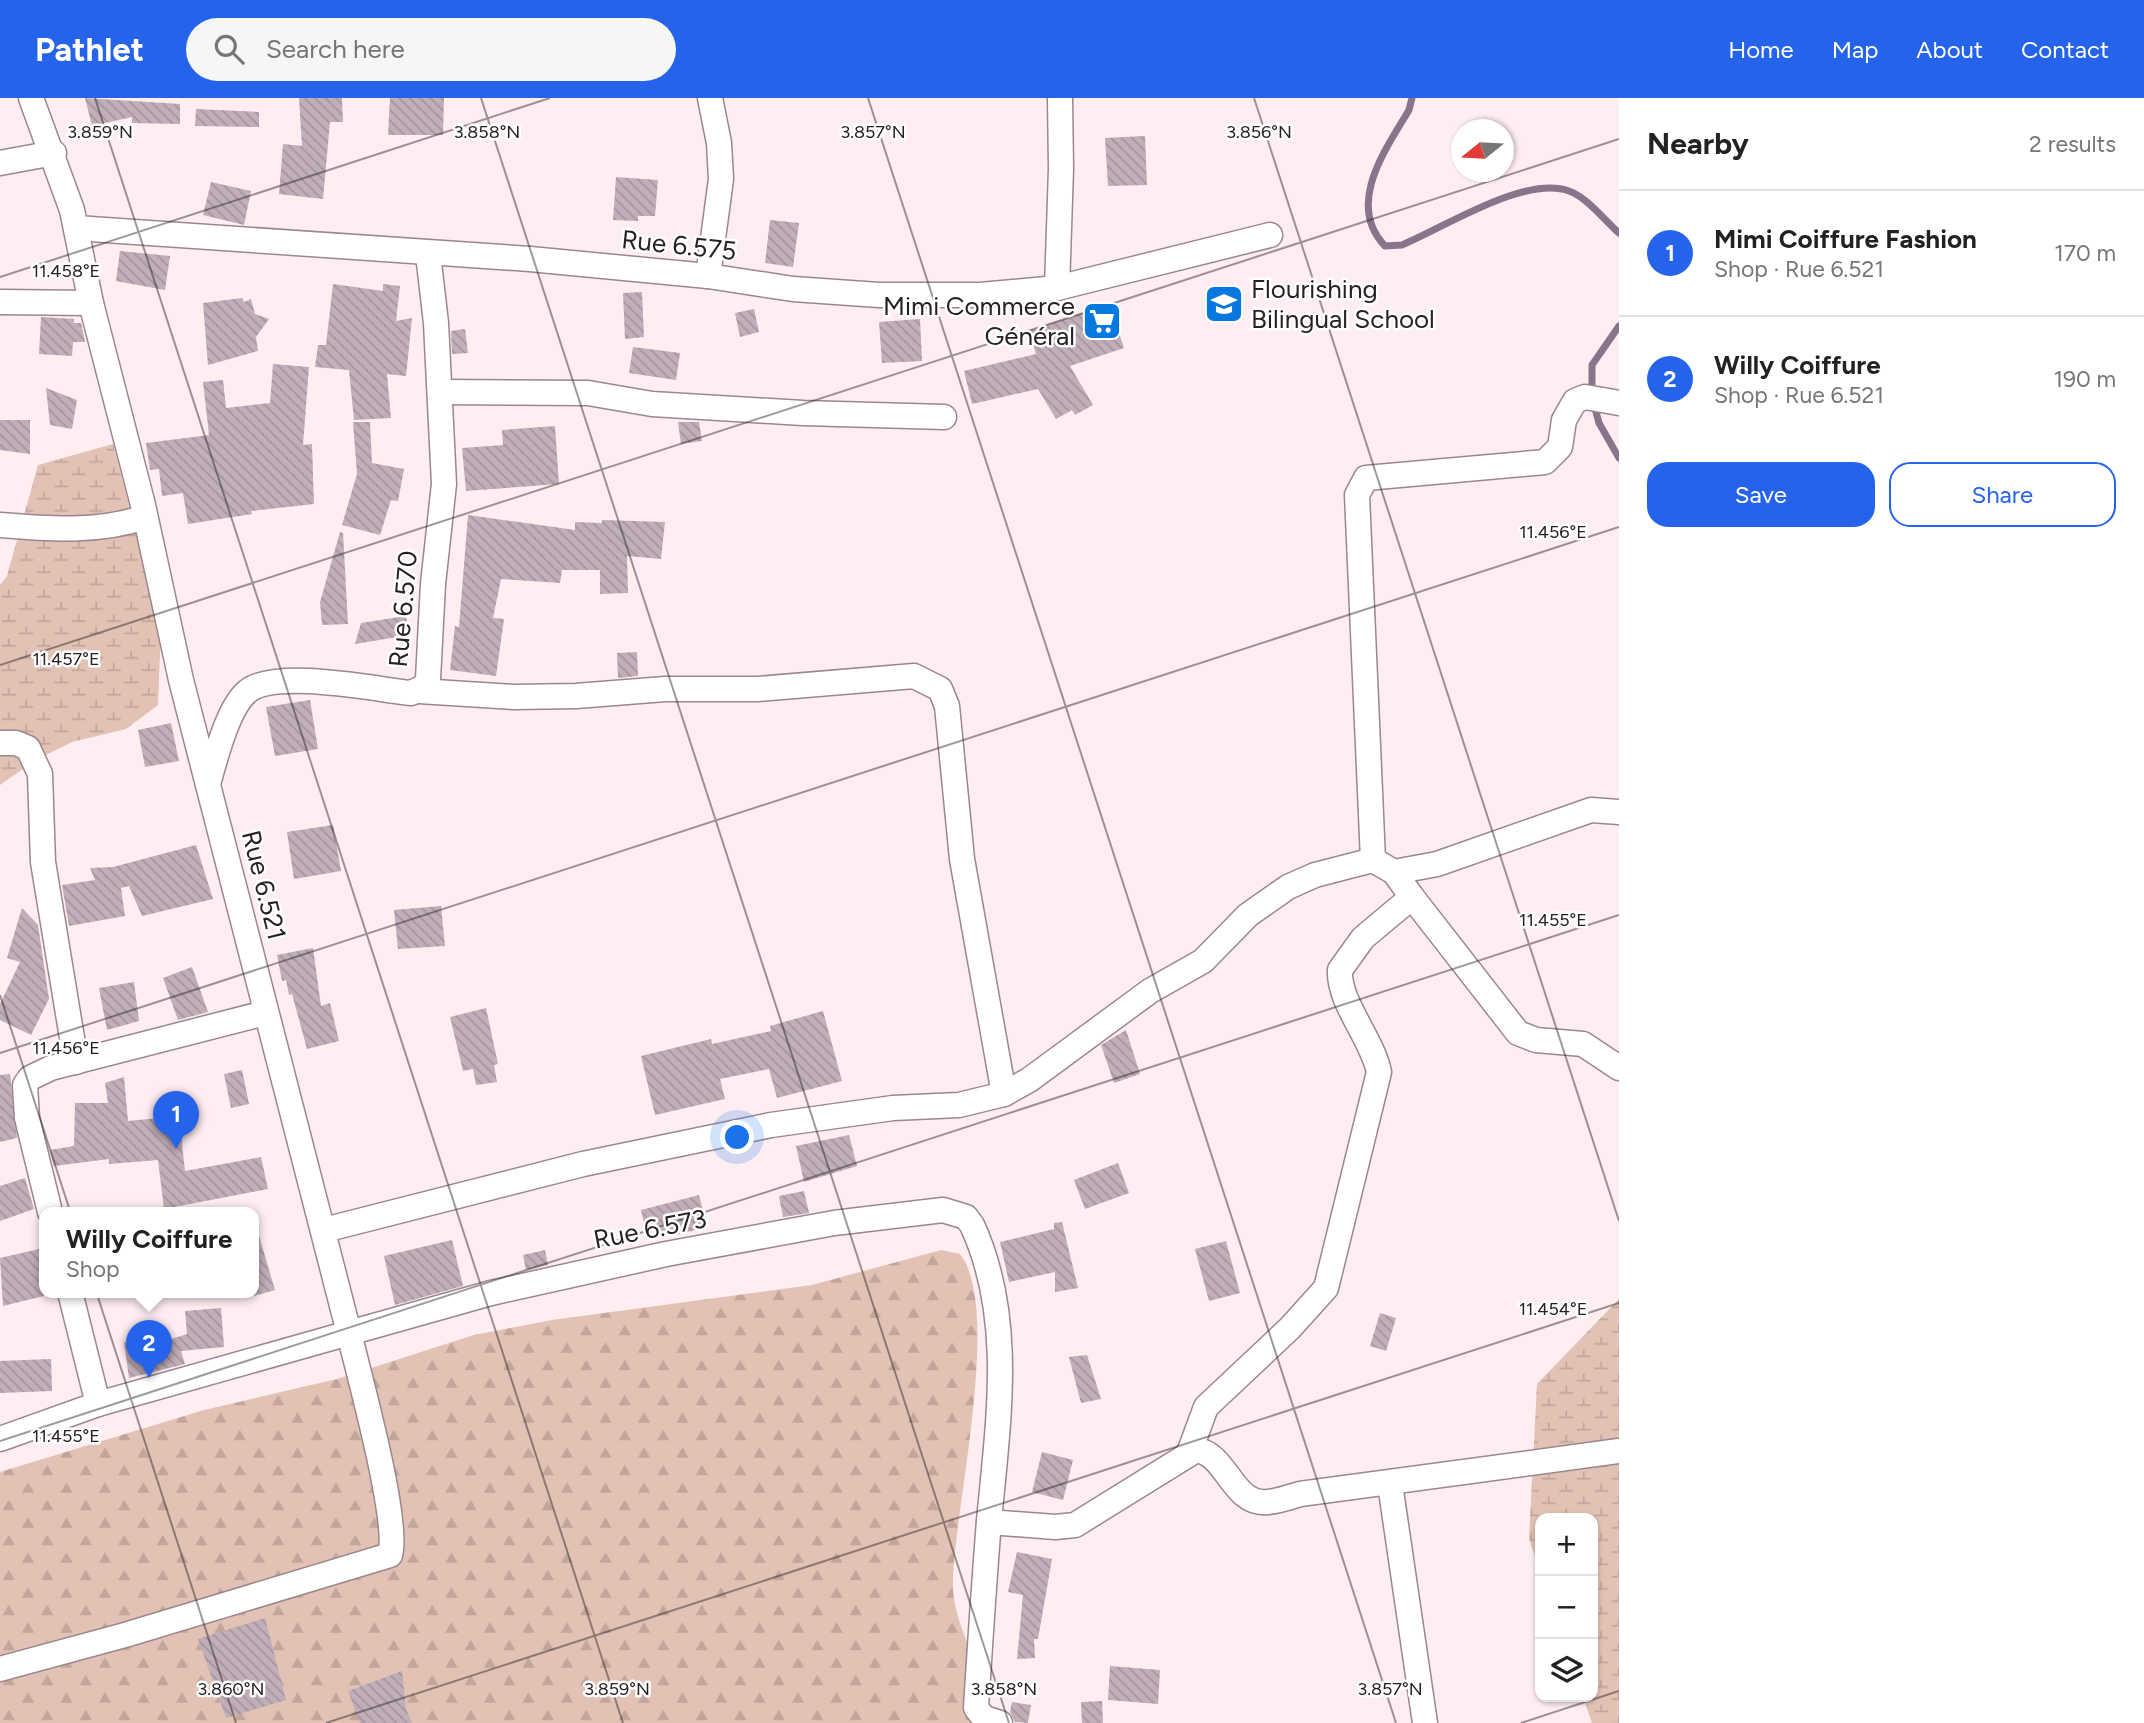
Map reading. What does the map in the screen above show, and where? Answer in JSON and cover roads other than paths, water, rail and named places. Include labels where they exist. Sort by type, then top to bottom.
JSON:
[{"type":"street","name":"Rue 6.521","points":[[0,1669],[125,1635],[390,1555],[392,1541],[386,1499],[349,1333],[178,668],[145,517],[91,303],[76,228],[54,153],[31,98]]},
{"type":"street","points":[[708,276],[721,179],[719,143],[710,98]]},
{"type":"street","points":[[1057,288],[1062,169],[1060,98]]},
{"type":"street","points":[[0,163],[54,153]]},
{"type":"street","name":"Rue 6.575","points":[[76,228],[530,259],[708,276],[793,289],[879,295],[979,295],[1057,288],[1270,235]]},
{"type":"street","name":"Rue 6.570","points":[[208,784],[235,710],[246,692],[262,683],[284,680],[419,691],[428,679],[433,584],[444,484],[440,392],[428,254]]},
{"type":"street","points":[[0,302],[91,303]]},
{"type":"street","points":[[440,392],[588,393],[676,406],[803,414],[944,417]]},
{"type":"street","points":[[1619,403],[1585,397],[1575,401],[1563,420],[1560,447],[1545,461],[1366,478],[1357,495],[1357,530],[1383,866],[1412,897],[1518,1033],[1536,1040],[1583,1044],[1619,1068]]},
{"type":"street","points":[[0,525],[94,528],[122,525],[145,517]]},
{"type":"street","points":[[419,691],[514,697],[576,696],[665,689],[758,690],[905,676],[920,678],[940,689],[947,706],[962,859],[1004,1094]]},
{"type":"street","points":[[0,743],[16,743],[28,748],[40,774],[43,862],[76,1062]]},
{"type":"street","points":[[324,1230],[583,1164],[771,1125],[892,1108],[959,1105],[1004,1094],[1029,1080],[1150,991],[1203,961],[1248,915],[1288,887],[1315,875],[1383,866],[1437,864],[1591,810],[1619,812]]},
{"type":"street","points":[[1188,1453],[1206,1407],[1290,1328],[1326,1288],[1379,1072],[1368,1039],[1344,993],[1340,970],[1363,937],[1412,897]]},
{"type":"street","points":[[49,1207],[27,1118],[24,1085],[30,1078],[51,1068],[265,1013]]},
{"type":"street","name":"Rue 6.573","points":[[349,1333],[491,1293],[666,1254],[834,1223],[943,1210],[966,1217],[977,1236],[987,1266],[998,1333],[998,1434],[989,1522]]},
{"type":"street","points":[[72,1298],[98,1404]]},
{"type":"street","points":[[0,1439],[98,1404],[349,1333]]},
{"type":"street","points":[[1000,1723],[984,1718],[976,1708],[989,1522],[1055,1528],[1075,1525],[1091,1518],[1188,1453],[1204,1451],[1240,1490],[1260,1502],[1300,1494],[1390,1484],[1619,1451]]},
{"type":"street","points":[[1390,1484],[1425,1723]]},
{"type":"waterway","points":[[1412,98],[1409,110],[1373,177],[1369,195],[1369,213],[1374,230],[1385,246],[1402,245],[1508,196],[1551,188],[1576,194],[1619,233]]},
{"type":"waterway","points":[[1592,393],[1592,365],[1619,326]]},
{"type":"waterway","points":[[1594,405],[1599,423],[1619,458]]},
{"type":"place","name":"Flourishing Bilingual School","points":[[1224,304]]},
{"type":"place","name":"Mimi Commerce Général","points":[[1102,321]]},
{"type":"place","name":"Mimi Coiffure Fashion","points":[[176,1149]]},
{"type":"place","name":"Willy Coiffure","points":[[149,1378]]}]
